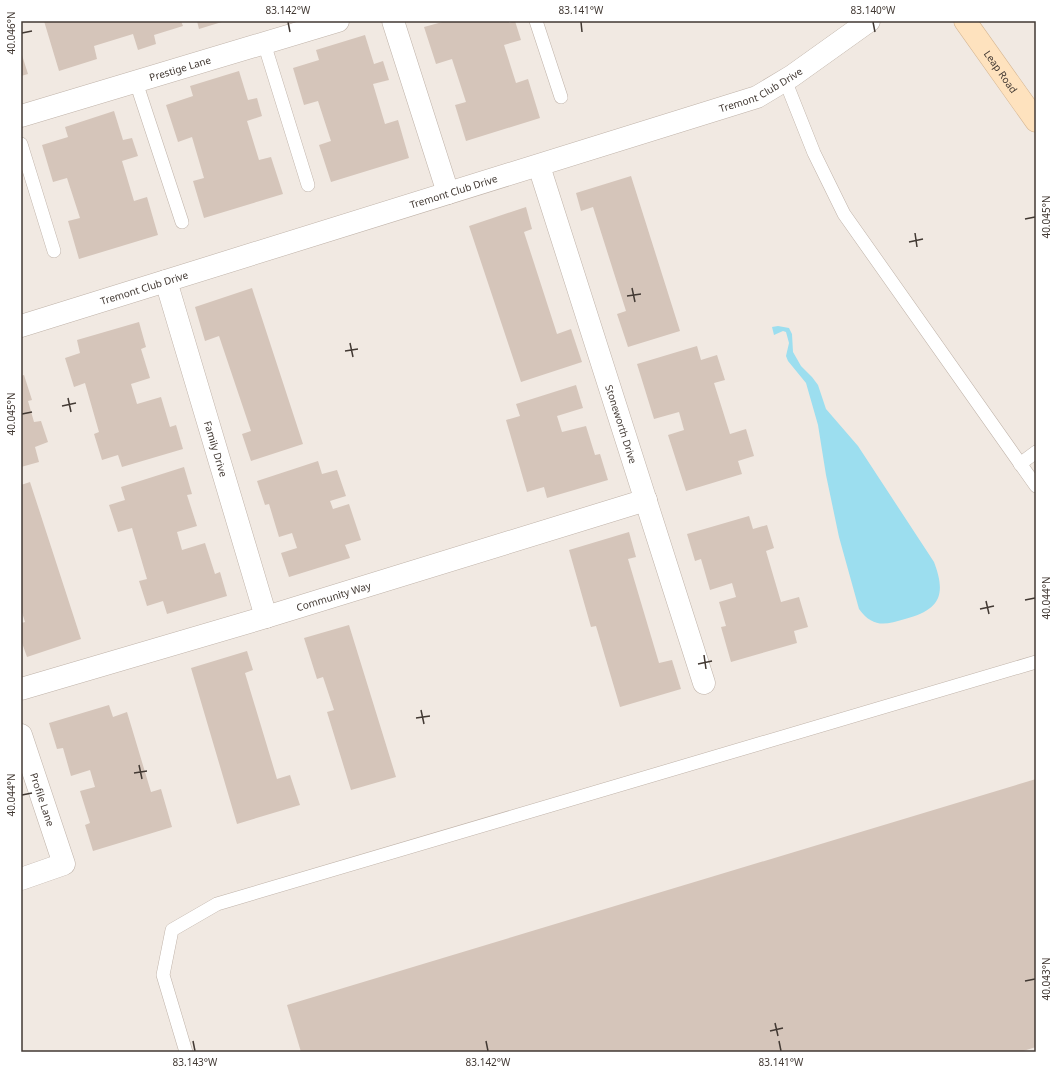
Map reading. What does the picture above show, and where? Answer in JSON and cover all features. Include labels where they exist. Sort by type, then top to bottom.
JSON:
[{"type":"street","name":"Prestige Lane","points":[[21,116],[338,21]]},
{"type":"street","points":[[393,21],[448,194]]},
{"type":"street","name":"Tremont Club Drive","points":[[21,326],[757,97],[785,80],[869,21]]},
{"type":"street","name":"Leap Road","points":[[966,21],[1036,121]]},
{"type":"street","name":"Stoneworth Drive","points":[[539,166],[704,683]]},
{"type":"street","name":"Family Drive","points":[[166,281],[266,617]]},
{"type":"street","name":"Community Way","points":[[21,689],[266,617],[646,500]]},
{"type":"street","name":"Profile Lane","points":[[21,735],[64,864],[21,879]]},
{"type":"lane","points":[[536,21],[561,97]]},
{"type":"lane","points":[[264,43],[308,185]]},
{"type":"lane","points":[[785,80],[814,153],[844,214],[1036,486]]},
{"type":"lane","points":[[136,82],[182,222]]},
{"type":"lane","points":[[21,144],[54,251]]},
{"type":"lane","points":[[1020,464],[1036,452]]},
{"type":"lane","points":[[186,1052],[163,974],[172,930],[218,904],[1036,662]]},
{"type":"water","points":[[778,326],[789,328],[792,334],[793,352],[801,366],[818,385],[826,409],[858,446],[934,562],[940,584],[940,593],[933,606],[926,611],[891,623],[880,623],[869,619],[859,609],[839,537],[826,475],[818,425],[806,383],[788,361],[786,356],[789,343],[786,332],[783,331],[774,335],[772,327]]},
{"type":"building","points":[[44,21],[181,21],[183,26],[154,35],[156,44],[138,50],[133,34],[94,46],[97,59],[59,71]]},
{"type":"building","points":[[197,21],[225,21],[199,29]]},
{"type":"building","points":[[446,21],[509,21],[509,23],[515,21],[521,40],[504,45],[516,83],[528,79],[540,118],[466,141],[455,105],[466,102],[452,59],[436,64],[424,27]]},
{"type":"building","points":[[365,35],[374,64],[383,61],[389,80],[373,84],[385,124],[398,120],[409,158],[331,182],[319,145],[331,141],[318,101],[304,105],[293,68],[319,60],[316,50]]},
{"type":"building","points":[[21,52],[28,74],[21,76]]},
{"type":"building","points":[[239,71],[248,100],[257,98],[262,116],[247,121],[259,160],[271,157],[283,194],[204,218],[193,181],[204,178],[192,137],[178,142],[166,105],[193,96],[190,86]]},
{"type":"building","points":[[114,111],[123,140],[132,138],[138,156],[122,161],[134,201],[147,197],[158,235],[79,259],[68,221],[80,218],[67,178],[53,182],[42,145],[68,137],[65,127]]},
{"type":"building","points":[[631,176],[680,331],[628,347],[617,314],[626,311],[593,207],[581,211],[576,193]]},
{"type":"building","points":[[526,207],[532,229],[524,232],[557,334],[571,329],[582,362],[521,382],[469,226]]},
{"type":"building","points":[[252,288],[303,444],[251,461],[242,434],[251,431],[219,336],[205,341],[195,307]]},
{"type":"building","points":[[139,322],[146,347],[141,349],[150,378],[131,384],[137,404],[161,397],[170,427],[176,425],[183,449],[122,467],[118,455],[102,460],[94,434],[99,432],[85,383],[74,387],[65,358],[80,353],[77,340]]},
{"type":"building","points":[[697,346],[701,360],[717,355],[725,380],[714,383],[730,434],[746,429],[754,456],[738,461],[742,474],[686,491],[668,435],[684,430],[679,412],[654,419],[637,364]]},
{"type":"building","points":[[24,375],[32,400],[28,401],[34,422],[41,421],[48,442],[35,447],[39,462],[21,467],[21,376]]},
{"type":"building","points":[[576,385],[583,408],[557,416],[562,432],[586,426],[595,455],[600,454],[608,480],[547,498],[544,487],[527,492],[506,420],[520,416],[516,404]]},
{"type":"building","points":[[318,461],[322,474],[337,470],[346,496],[330,501],[333,509],[349,504],[361,540],[345,545],[350,558],[289,577],[281,553],[297,548],[292,533],[279,537],[269,504],[265,505],[257,481]]},
{"type":"building","points":[[184,467],[192,494],[187,495],[197,526],[177,532],[182,550],[205,543],[215,574],[220,572],[227,596],[167,614],[163,601],[147,606],[139,581],[147,579],[132,528],[118,532],[109,505],[125,500],[121,487]]},
{"type":"building","points":[[30,482],[81,639],[27,657],[21,640],[21,623],[25,622],[21,609],[21,485]]},
{"type":"building","points":[[749,516],[753,529],[767,525],[774,548],[766,551],[781,602],[799,597],[808,627],[794,631],[797,643],[731,662],[721,627],[726,626],[719,602],[736,597],[732,583],[710,590],[701,559],[695,561],[687,534]]},
{"type":"building","points":[[629,532],[636,557],[628,559],[659,663],[672,660],[681,689],[620,707],[596,626],[591,627],[569,550]]},
{"type":"building","points":[[349,625],[396,777],[351,790],[327,712],[334,710],[323,677],[317,679],[304,638]]},
{"type":"building","points":[[247,651],[253,670],[245,673],[277,779],[290,775],[300,805],[237,824],[191,668]]},
{"type":"building","points":[[109,705],[113,717],[127,712],[151,792],[161,789],[172,827],[93,851],[85,825],[90,823],[80,791],[95,787],[90,770],[71,776],[63,748],[57,749],[49,723]]},
{"type":"building","points":[[1036,779],[1036,1047],[1020,1052],[301,1052],[287,1005]]}]
